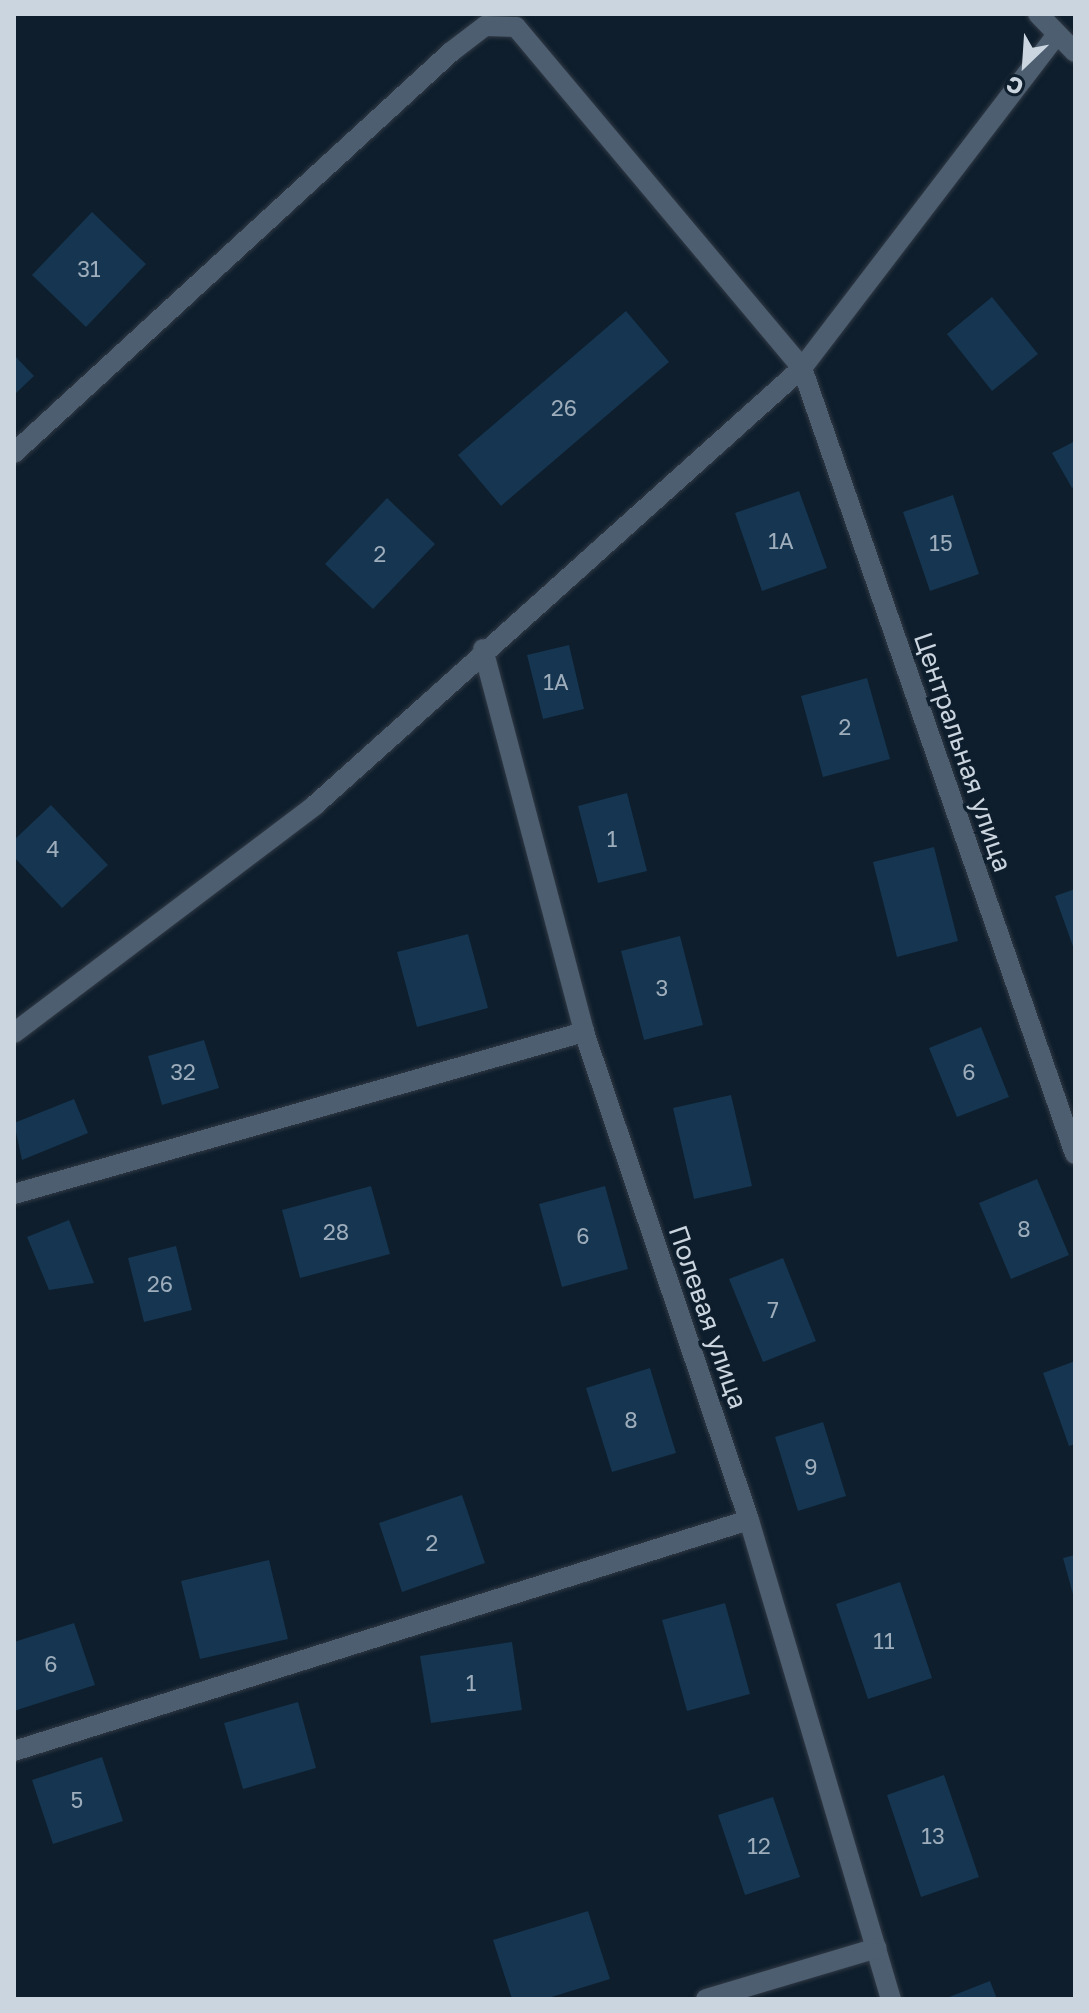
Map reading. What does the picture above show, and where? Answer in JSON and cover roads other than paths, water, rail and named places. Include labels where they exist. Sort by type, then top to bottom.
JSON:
[{"type":"street","points":[[1038,14],[1055,37],[1075,52]]},
{"type":"street","points":[[14,453],[485,26],[516,27],[802,368]]},
{"type":"street","points":[[14,1033],[315,805],[483,649],[802,368],[1055,37]]},
{"type":"street","name":"Центральная улица","points":[[802,368],[1075,1154]]},
{"type":"street","name":"Полевая улица","points":[[483,649],[584,1032],[749,1520],[891,1999]]},
{"type":"street","points":[[14,1194],[584,1032]]},
{"type":"street","points":[[14,1751],[749,1520]]},
{"type":"street","points":[[706,1999],[877,1948]]}]
